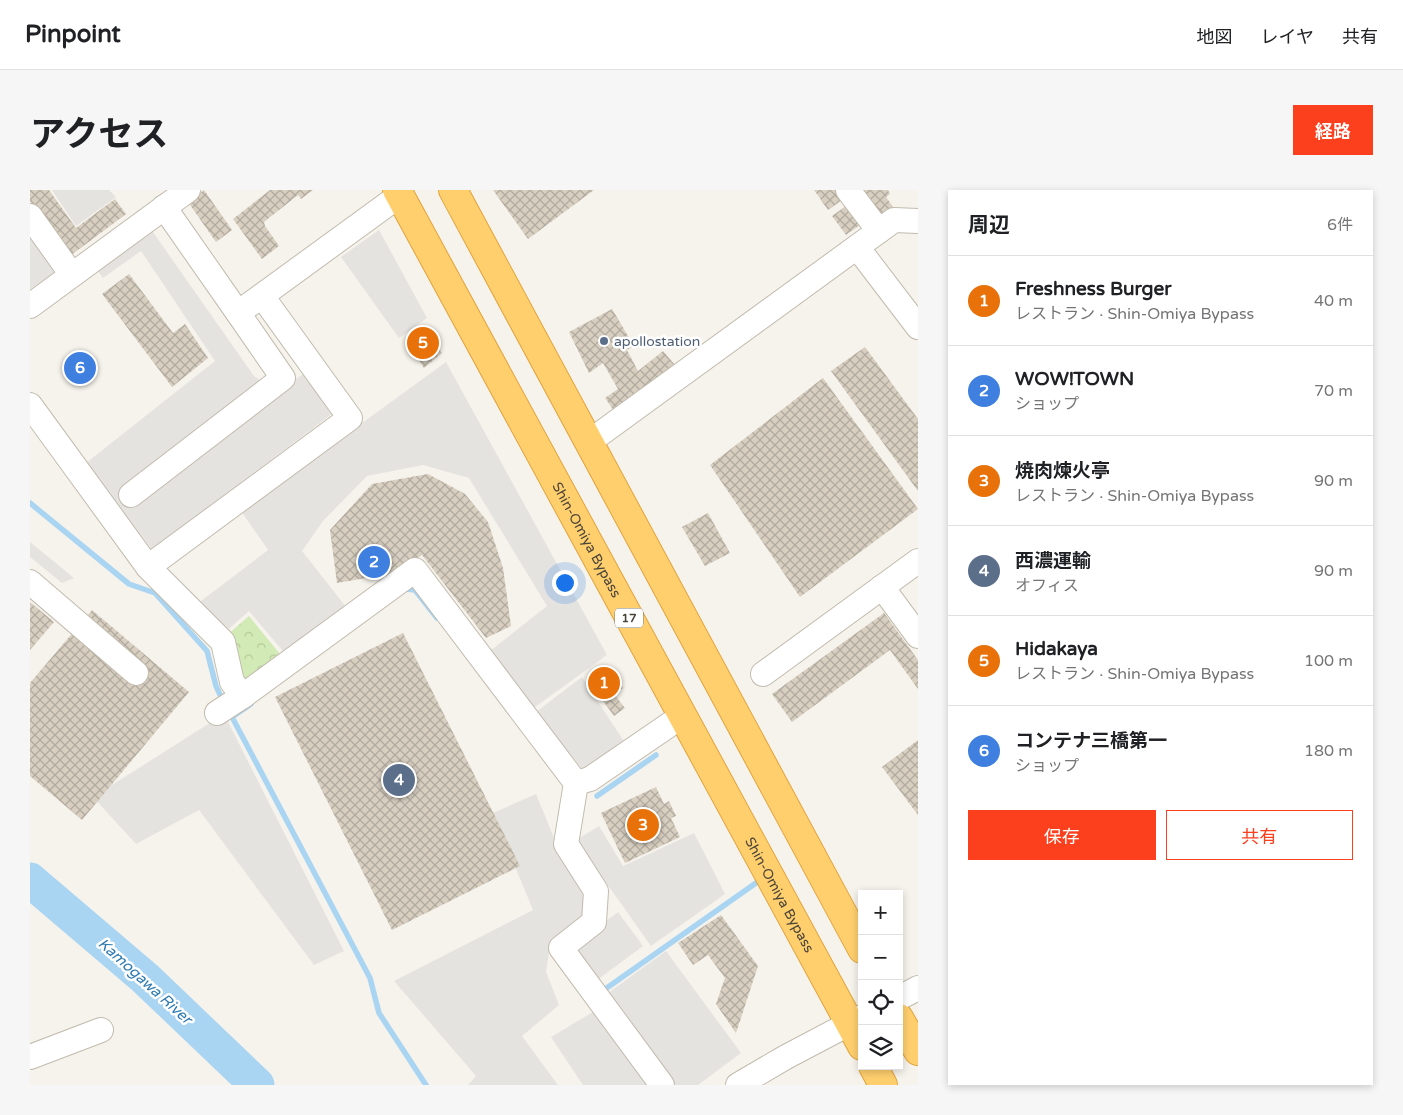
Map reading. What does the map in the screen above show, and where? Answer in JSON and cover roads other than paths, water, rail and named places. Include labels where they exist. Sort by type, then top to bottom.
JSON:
[{"type":"highway","points":[[453,190],[858,941]]},
{"type":"highway","name":"Shin-Omiya Bypass","points":[[398,193],[682,716],[858,1028]]},
{"type":"highway","points":[[903,1025],[918,1051]]},
{"type":"highway","points":[[875,1070],[883,1085]]},
{"type":"street","points":[[30,306],[188,190]]},
{"type":"street","points":[[848,190],[879,231]]},
{"type":"street","points":[[238,313],[398,193]]},
{"type":"street","points":[[131,494],[283,378],[164,207]]},
{"type":"street","points":[[30,216],[72,275]]},
{"type":"street","points":[[589,442],[894,220],[918,222]]},
{"type":"street","points":[[857,247],[918,327]]},
{"type":"street","points":[[148,567],[350,418],[262,296]]},
{"type":"street","points":[[30,405],[148,567],[223,642],[232,682],[243,696]]},
{"type":"street","points":[[763,674],[918,561]]},
{"type":"street","points":[[217,713],[415,570],[576,783],[566,844],[596,891],[594,922],[561,948],[662,1085]]},
{"type":"street","points":[[30,582],[136,673]]},
{"type":"street","points":[[882,587],[916,629]]},
{"type":"street","points":[[576,783],[590,779],[682,716]]},
{"type":"street","points":[[903,996],[918,988]]},
{"type":"street","points":[[738,1085],[858,1028]]},
{"type":"street","points":[[30,1057],[101,1030]]},
{"type":"waterway","points":[[30,503],[129,584],[155,593],[207,651],[216,686],[224,703]]},
{"type":"waterway","points":[[403,591],[406,589],[415,590],[437,618]]},
{"type":"waterway","points":[[232,717],[251,704]]},
{"type":"waterway","points":[[232,717],[370,978],[379,1013],[426,1085]]},
{"type":"waterway","points":[[597,796],[656,755]]},
{"type":"waterway","points":[[601,992],[763,878]]},
{"type":"waterway","name":"Kamogawa River","points":[[30,880],[145,978],[257,1085]]},
{"type":"place","name":"apollostation","points":[[604,341]]},
{"type":"place","name":"Hidakaya","points":[[423,343]]},
{"type":"place","name":"コンテナ三橋第一","points":[[80,368]]},
{"type":"place","name":"WOW!TOWN","points":[[374,562]]},
{"type":"place","name":"Freshness Burger","points":[[604,683]]},
{"type":"place","name":"西濃運輸","points":[[399,780]]},
{"type":"place","name":"焼肉煉火亭","points":[[643,825]]}]
